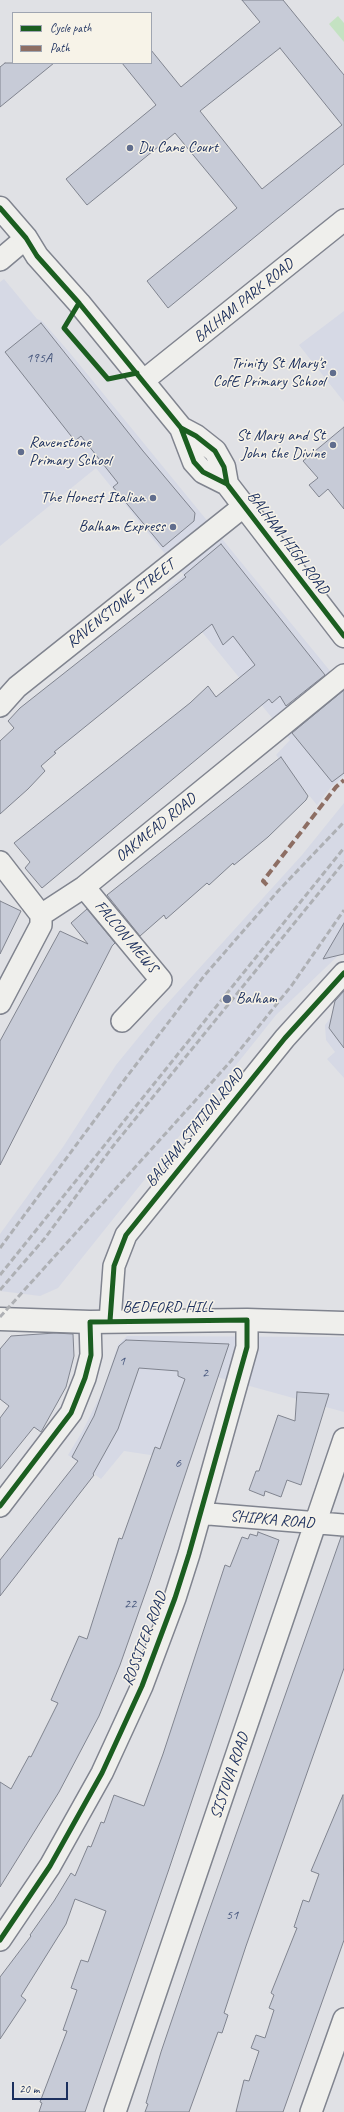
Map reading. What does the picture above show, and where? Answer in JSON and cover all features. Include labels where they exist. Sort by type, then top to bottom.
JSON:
[{"type":"main road","name":"BALHAM HIGH ROAD","points":[[0,208],[26,238],[37,256],[67,288],[181,428],[196,436],[215,451],[224,467],[227,484],[287,564],[344,636]]},
{"type":"main road","name":"BEDFORD HILL","points":[[0,1320],[247,1320],[344,1323]]},
{"type":"street","name":"BALHAM PARK ROAD","points":[[143,381],[344,220]]},
{"type":"street","points":[[0,260],[26,238]]},
{"type":"street","name":"RAVENSTONE STREET","points":[[0,706],[17,687],[244,506]]},
{"type":"street","name":"OAKMEAD ROAD","points":[[41,915],[84,887],[344,675]]},
{"type":"street","points":[[0,862],[41,915],[41,925],[0,1003]]},
{"type":"street","name":"FALCON MEWS","points":[[84,887],[161,980],[122,1021]]},
{"type":"street","name":"BALHAM STATION ROAD","points":[[0,1506],[71,1412],[85,1378],[114,1266],[126,1235],[271,1055],[344,973]]},
{"type":"street","name":"ROSSITER ROAD","points":[[0,1940],[50,1866],[106,1765],[142,1686],[176,1598],[201,1512],[247,1347],[247,1320]]},
{"type":"street","name":"SISTOVA ROAD","points":[[115,2112],[344,1439]]},
{"type":"street","name":"SHIPKA ROAD","points":[[201,1512],[209,1514],[344,1526]]},
{"type":"street","points":[[311,2112],[344,2019]]},
{"type":"shaded area","points":[[4,279],[37,319],[42,321],[70,353],[344,688],[344,776],[331,787],[317,805],[276,755],[290,740],[167,589],[184,575],[161,549],[96,468],[0,546],[0,282]]},
{"type":"shaded area","name":"Trinity St Mary's CofE Primary School","points":[[344,311],[344,402],[299,345]]},
{"type":"shaded area","points":[[344,803],[344,950],[276,1015],[58,1288],[40,1296],[0,1291],[0,1234],[63,1147],[116,1065],[156,1016],[302,855]]},
{"type":"shaded area","points":[[344,1001],[344,1078],[327,1059],[335,1052],[326,1040],[325,1025]]},
{"type":"shaded area","points":[[127,1336],[344,1337],[344,1412],[217,1377],[190,1461],[124,1451],[101,1479],[68,1455],[82,1432],[103,1390],[118,1345]]},
{"type":"green space","points":[[338,16],[344,23],[344,42],[329,24]]},
{"type":"building","name":"Du Cane Court","points":[[242,0],[283,0],[344,75],[344,164],[168,308],[147,281],[237,208],[175,133],[87,205],[66,179],[156,105],[123,64],[152,64],[152,51],[181,87],[260,22]],"holes":[[[280,48],[342,125],[262,189],[200,111]]]},
{"type":"building","points":[[5,63],[53,64],[0,107],[0,67]]},
{"type":"building","points":[[41,323],[143,451],[195,513],[194,521],[163,547],[113,487],[118,483],[81,436],[75,441],[5,352]]},
{"type":"building","name":"St Mary and St John the Divine","points":[[344,427],[344,509],[328,489],[319,497],[309,485],[318,478],[303,461]]},
{"type":"building","points":[[221,544],[325,675],[286,706],[280,696],[272,703],[269,699],[42,888],[25,868],[30,862],[14,843],[190,703],[208,686],[216,697],[255,665],[233,636],[223,645],[212,624],[54,752],[56,753],[41,766],[45,771],[28,789],[0,814],[0,741],[14,728],[8,721],[20,708],[186,577],[184,575]]},
{"type":"building","points":[[344,690],[344,773],[332,782],[292,733]]},
{"type":"building","points":[[281,757],[308,796],[306,800],[268,837],[234,865],[233,863],[209,885],[207,883],[166,919],[164,915],[140,936],[107,895]]},
{"type":"building","points":[[0,901],[21,911],[0,954]]},
{"type":"building","points":[[87,909],[115,943],[112,946],[0,1165],[0,1041],[60,931],[88,944],[71,923]]},
{"type":"building","points":[[344,923],[344,954],[323,959]]},
{"type":"building","points":[[344,991],[344,1048],[329,1028],[335,1001]]},
{"type":"building","points":[[55,1333],[73,1334],[74,1356],[66,1387],[41,1432],[34,1427],[0,1469],[0,1418],[9,1406],[0,1399],[0,1349],[11,1336]]},
{"type":"building","points":[[126,1340],[229,1344],[150,1580],[120,1665],[99,1716],[59,1792],[0,1887],[0,1782],[11,1789],[29,1756],[31,1757],[58,1703],[51,1700],[79,1636],[87,1639],[119,1538],[122,1539],[155,1447],[160,1449],[185,1379],[178,1376],[178,1371],[139,1368],[118,1429],[93,1474],[94,1475],[0,1596],[0,1560],[78,1461],[72,1457],[94,1416],[119,1346]]},
{"type":"building","points":[[297,1392],[329,1394],[301,1485],[287,1480],[281,1497],[265,1491],[264,1496],[249,1490],[256,1471],[259,1471],[278,1415],[295,1421]]},
{"type":"building","points":[[258,1532],[279,1540],[169,1869],[85,2112],[39,2112],[42,2103],[40,2102],[67,2031],[63,2030],[77,1990],[71,1988],[81,1960],[88,1962],[106,1911],[75,1899],[66,1924],[21,1996],[26,2000],[0,2039],[0,1977],[31,1936],[30,1935],[54,1901],[71,1873],[75,1876],[88,1846],[91,1847],[101,1822],[104,1823],[114,1795],[144,1806],[163,1754],[225,1565],[230,1567],[242,1537],[248,1539],[250,1534],[257,1536]]},
{"type":"building","points":[[341,1537],[344,1537],[344,1668],[246,1946],[224,2013],[228,2015],[222,2033],[218,2032],[189,2112],[145,2112],[148,2104],[146,2103],[161,2052],[203,1928]]},
{"type":"building","points":[[343,1795],[344,1940],[283,2112],[236,2112],[244,2080],[249,2081],[259,2051],[251,2048],[256,2035],[265,2038],[274,2010],[269,2008],[274,1995],[271,1993],[297,1928],[294,1927],[303,1900],[309,1902],[319,1874],[311,1871]]},
{"type":"railway","points":[[0,1248],[125,1079],[204,976],[279,890],[344,822]]},
{"type":"railway","points":[[0,1275],[344,848]]},
{"type":"railway","points":[[0,1290],[45,1238],[114,1145],[344,862]]},
{"type":"railway","points":[[0,1317],[231,1061],[292,985],[344,910]]},
{"type":"marked path","points":[[267,885],[263,881],[336,787],[344,780]]},
{"type":"cycle path","points":[[0,208],[26,238],[37,256],[79,303],[181,428],[194,462],[203,472],[227,484]]},
{"type":"cycle path","points":[[79,303],[64,328],[108,379],[137,373]]},
{"type":"cycle path","points":[[181,428],[196,436],[215,451],[224,467],[227,484],[344,636]]},
{"type":"cycle path","points":[[110,1321],[114,1266],[126,1235],[285,1038],[344,973]]},
{"type":"cycle path","points":[[0,1506],[71,1413],[85,1378],[91,1355],[90,1322],[247,1320],[247,1347],[189,1554],[175,1598],[142,1686],[102,1773],[50,1866],[0,1940]]},
{"type":"place","name":"Du Cane Court","points":[[130,148]]},
{"type":"place","name":"Trinity St Mary's CofE Primary School","points":[[333,373]]},
{"type":"place","name":"St Mary and St John the Divine","points":[[333,445]]},
{"type":"place","name":"Ravenstone Primary School","points":[[21,452]]},
{"type":"place","name":"The Honest Italian","points":[[153,498]]},
{"type":"place","name":"Balham Express","points":[[173,527]]},
{"type":"place","name":"Balham","points":[[227,999]]}]
